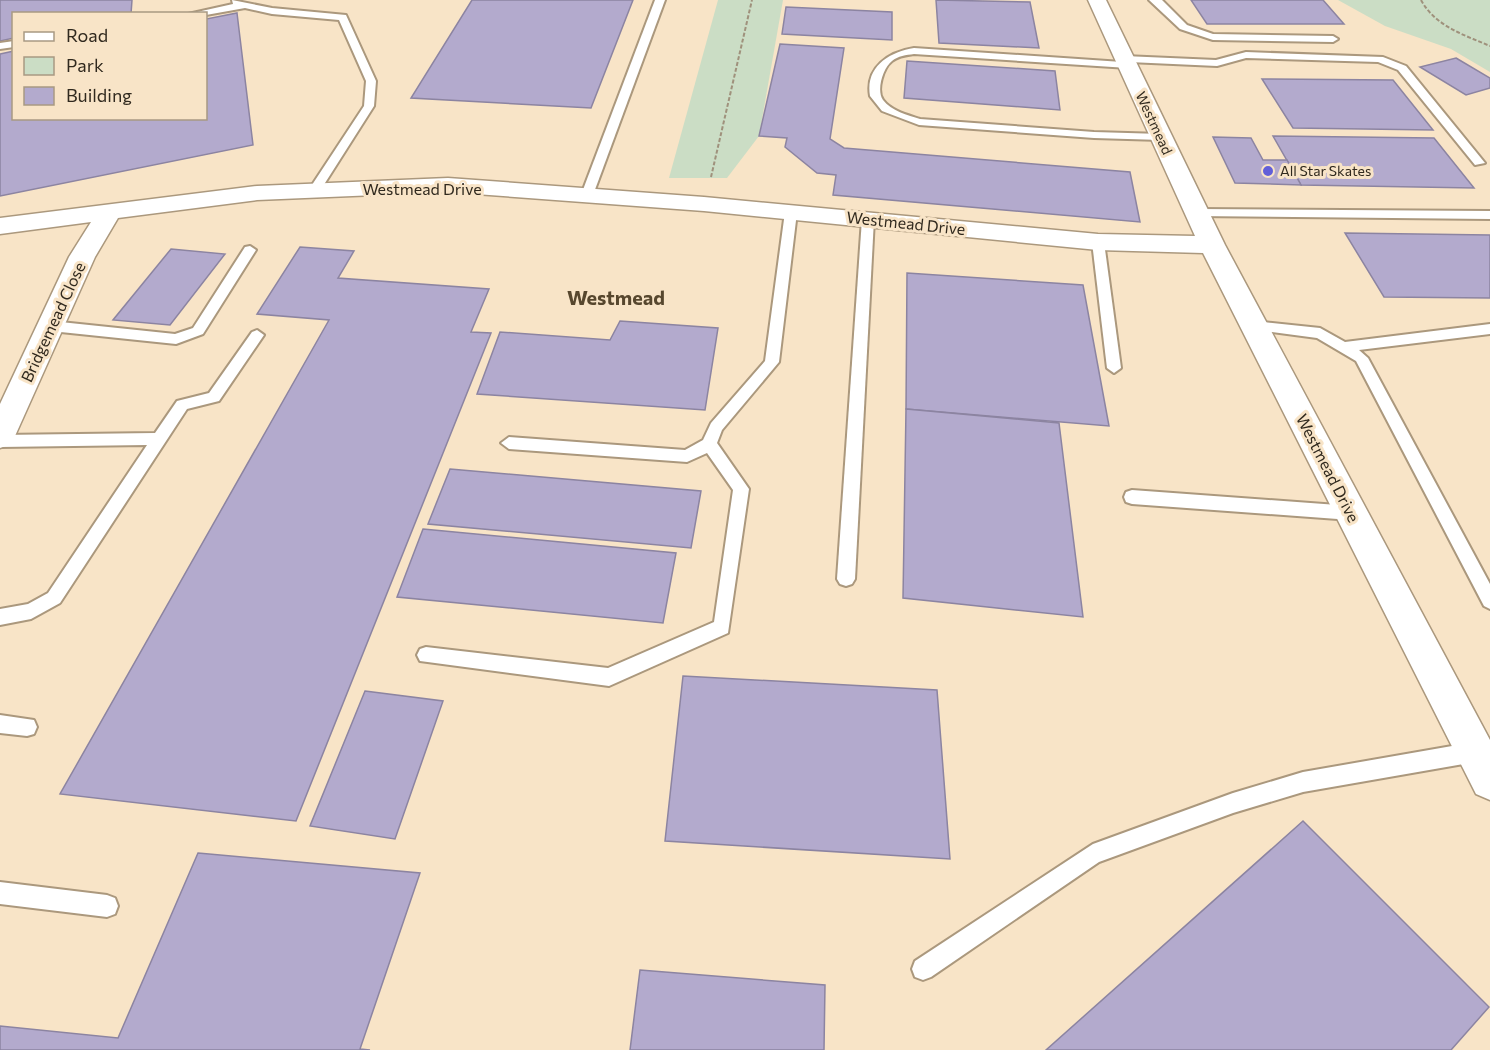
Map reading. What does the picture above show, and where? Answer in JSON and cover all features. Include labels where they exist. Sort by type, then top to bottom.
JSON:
[{"type":"street","name":"Westmead","points":[[1097,0],[1212,245]]},
{"type":"street","name":"Westmead Drive","points":[[0,226],[257,193],[448,185],[704,204],[1098,242],[1212,245],[1490,780]]},
{"type":"street","name":"Bridgemead Close","points":[[0,438],[82,257],[111,210]]},
{"type":"lane","points":[[587,195],[660,0]]},
{"type":"lane","points":[[1154,0],[1164,4],[1182,26],[1213,37],[1333,39]]},
{"type":"lane","points":[[200,12],[240,2],[272,11],[343,17],[371,81],[369,106],[314,191]]},
{"type":"lane","points":[[1161,137],[1094,135],[919,122],[893,112],[879,102],[874,92],[879,70],[884,61],[895,54],[914,51],[1126,62],[1217,63],[1231,57],[1246,55],[1379,59],[1402,68],[1479,163]]},
{"type":"lane","points":[[509,443],[687,456],[709,444],[716,427],[772,362],[791,212]]},
{"type":"lane","points":[[1197,213],[1490,215]]},
{"type":"lane","points":[[846,579],[868,219]]},
{"type":"lane","points":[[1098,242],[1114,368]]},
{"type":"lane","points":[[51,326],[176,339],[198,330],[250,250]]},
{"type":"lane","points":[[1254,326],[1320,333],[1361,358],[1490,601]]},
{"type":"lane","points":[[1342,347],[1406,337],[1490,329]]},
{"type":"lane","points":[[0,617],[31,611],[54,598],[182,405],[214,397],[257,335]]},
{"type":"lane","points":[[0,438],[160,439]]},
{"type":"lane","points":[[426,655],[609,677],[722,627],[741,489],[709,444]]},
{"type":"lane","points":[[1132,497],[1351,513]]},
{"type":"lane","points":[[0,724],[27,727]]},
{"type":"lane","points":[[923,969],[1093,854],[1233,803],[1303,782],[1475,752]]},
{"type":"lane","points":[[0,893],[107,906]]},
{"type":"path","points":[[704,204],[753,0]]},
{"type":"path","points":[[1421,0],[1426,11],[1439,20],[1490,46]]},
{"type":"green space","points":[[718,0],[783,0],[759,136],[727,178],[669,178]]},
{"type":"green space","points":[[1338,0],[1490,0],[1490,72],[1451,49],[1385,26]]},
{"type":"building","points":[[0,0],[132,0],[131,12],[12,12],[12,38],[0,41]]},
{"type":"building","points":[[472,0],[633,0],[591,108],[411,98]]},
{"type":"building","points":[[936,0],[1030,2],[1039,48],[939,43]]},
{"type":"building","points":[[1191,0],[1323,0],[1344,24],[1207,24]]},
{"type":"building","points":[[786,7],[892,12],[892,40],[782,34]]},
{"type":"building","points":[[237,13],[253,145],[0,196],[0,54],[12,51],[12,120],[207,120],[207,19]]},
{"type":"building","points":[[780,44],[844,48],[830,139],[844,148],[1130,172],[1140,222],[833,195],[836,175],[817,173],[785,147],[787,138],[759,136]]},
{"type":"building","points":[[1456,58],[1490,78],[1490,88],[1466,95],[1420,67]]},
{"type":"building","points":[[907,61],[1055,71],[1060,110],[904,98]]},
{"type":"building","points":[[1262,79],[1393,80],[1433,130],[1293,128]]},
{"type":"building","points":[[1273,136],[1434,138],[1474,188],[1301,185]]},
{"type":"building","points":[[1213,137],[1251,138],[1263,160],[1287,160],[1301,185],[1235,183]]},
{"type":"building","points":[[1345,233],[1490,235],[1490,298],[1384,297]]},
{"type":"building","points":[[300,247],[354,251],[338,278],[489,289],[471,332],[491,333],[296,821],[60,794],[329,320],[257,314]]},
{"type":"building","points":[[171,249],[225,254],[170,325],[113,320]]},
{"type":"building","points":[[907,273],[1083,285],[1109,426],[906,409]]},
{"type":"building","points":[[620,321],[718,328],[705,410],[477,394],[500,332],[610,340]]},
{"type":"building","points":[[906,409],[1059,423],[1083,617],[903,598]]},
{"type":"building","points":[[450,469],[701,491],[691,548],[428,524]]},
{"type":"building","points":[[423,529],[676,553],[663,623],[397,597]]},
{"type":"building","points":[[683,676],[937,690],[950,859],[665,841]]},
{"type":"building","points":[[365,691],[443,701],[395,839],[310,826]]},
{"type":"building","points":[[1303,821],[1489,1007],[1451,1050],[1046,1050]]},
{"type":"building","points":[[198,853],[420,873],[360,1049],[370,1050],[0,1050],[0,1026],[118,1038]]},
{"type":"building","points":[[640,970],[825,985],[824,1050],[630,1050]]},
{"type":"place","name":"All Star Skates","points":[[1268,171]]},
{"type":"district","name":"Westmead","points":[[616,298]]}]
